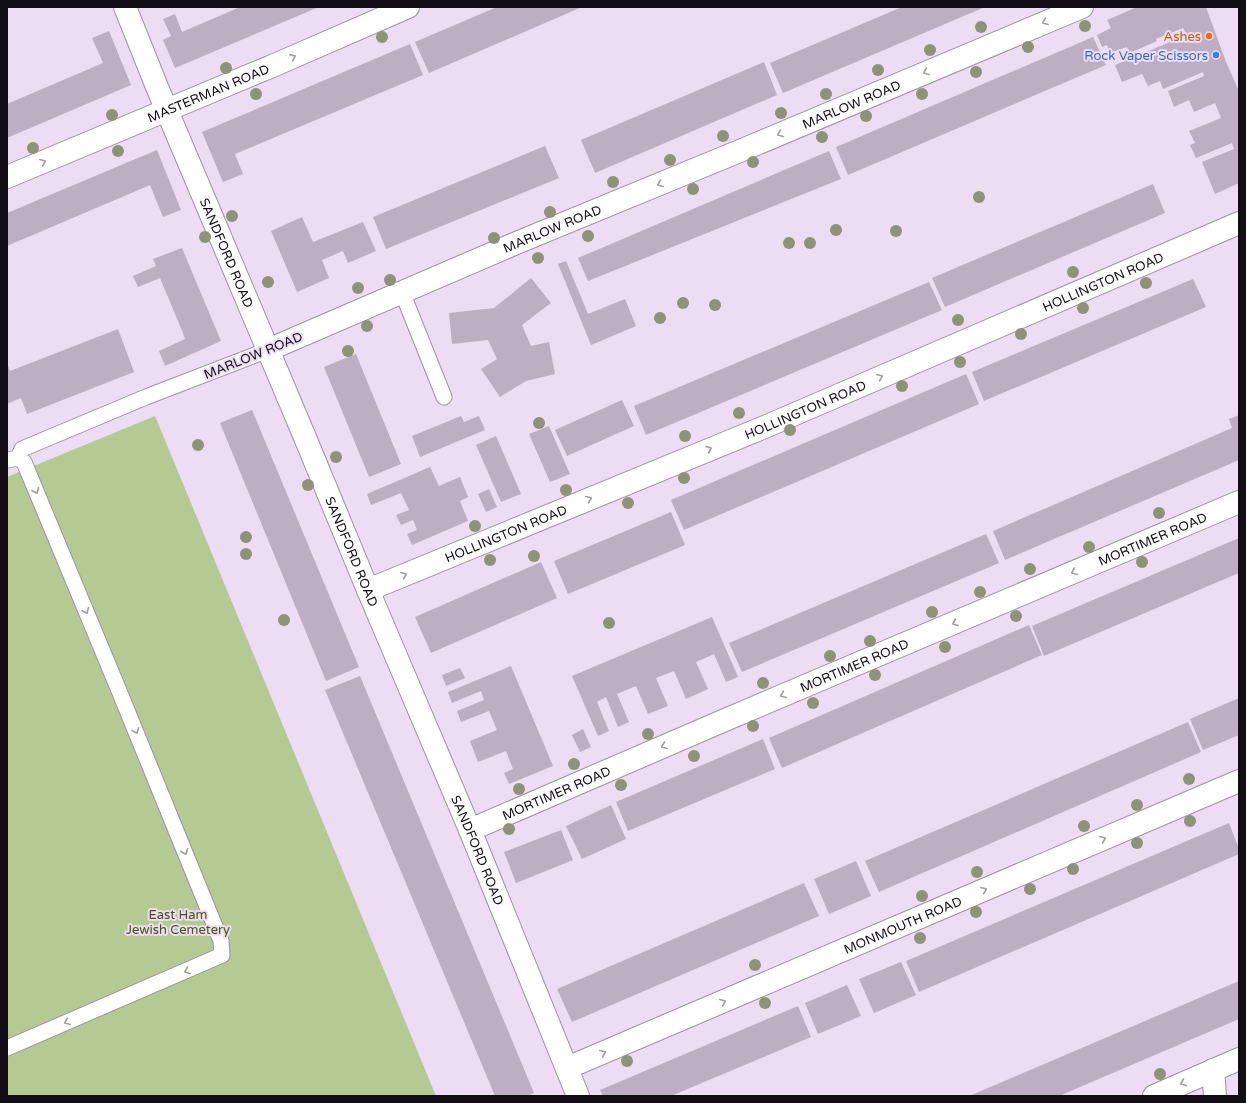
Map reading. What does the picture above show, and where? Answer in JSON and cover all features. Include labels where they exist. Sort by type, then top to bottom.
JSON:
[{"type":"street","name":"SANDFORD ROAD","points":[[125,7],[368,590],[470,830],[578,1096]]},
{"type":"street","name":"MASTERMAN ROAD","points":[[7,177],[277,64],[408,7]]},
{"type":"street","name":"MARLOW ROAD","points":[[268,350],[402,292],[1082,7]]},
{"type":"street","name":"HOLLINGTON ROAD","points":[[368,590],[767,426],[1239,223]]},
{"type":"street","name":"MORTIMER ROAD","points":[[470,830],[1239,502]]},
{"type":"street","name":"MONMOUTH ROAD","points":[[567,1068],[1239,781]]},
{"type":"street","points":[[1154,1096],[1212,1070],[1239,1060]]},
{"type":"street","points":[[1212,1070],[1215,1096]]},
{"type":"lane","points":[[402,292],[444,397]]},
{"type":"lane","name":"MARLOW ROAD","points":[[16,456],[146,397],[268,350]]},
{"type":"lane","points":[[7,1048],[222,955],[222,941],[120,693],[24,462],[16,456]]},
{"type":"green space","name":"East Ham Jewish Cemetery","points":[[155,416],[436,1096],[7,1096],[7,477]]},
{"type":"building","points":[[240,7],[319,7],[175,68],[163,40],[171,36],[163,19],[175,14],[182,32]]},
{"type":"building","points":[[497,7],[582,7],[429,73],[415,42]]},
{"type":"building","points":[[902,7],[985,7],[783,93],[770,63]]},
{"type":"building","points":[[1137,7],[1206,7],[1226,62],[1239,91],[1239,183],[1215,194],[1202,162],[1234,149],[1232,143],[1196,158],[1190,145],[1195,143],[1189,131],[1221,118],[1215,103],[1194,112],[1189,100],[1174,107],[1168,91],[1204,76],[1203,72],[1163,89],[1160,81],[1148,86],[1142,74],[1122,82],[1115,65],[1187,35],[1183,28],[1156,39],[1157,41],[1130,53],[1127,47],[1110,53],[1107,45],[1102,47],[1097,35],[1111,28],[1107,20]]},
{"type":"building","points":[[109,31],[131,85],[7,138],[7,104],[103,63],[92,38]]},
{"type":"building","points":[[1093,37],[1106,65],[848,175],[836,147]]},
{"type":"building","points":[[410,44],[423,75],[235,154],[243,174],[223,182],[202,132]]},
{"type":"building","points":[[764,62],[777,95],[595,173],[581,140]]},
{"type":"building","points":[[545,146],[559,178],[386,249],[373,217]]},
{"type":"building","points":[[157,150],[181,210],[163,217],[150,185],[7,246],[7,213]]},
{"type":"building","points":[[829,151],[841,179],[588,281],[578,258]]},
{"type":"building","points":[[1153,184],[1165,213],[945,307],[932,278]]},
{"type":"building","points":[[302,217],[313,242],[363,222],[376,251],[348,263],[343,251],[322,260],[329,278],[297,292],[271,231]]},
{"type":"building","points":[[182,248],[221,341],[165,366],[159,351],[185,339],[183,333],[160,278],[138,287],[133,276],[156,266],[153,259]]},
{"type":"building","points":[[566,261],[588,314],[625,299],[636,326],[591,345],[558,264]]},
{"type":"building","points":[[531,278],[551,303],[522,325],[531,346],[549,342],[555,374],[526,381],[500,397],[481,369],[497,359],[488,340],[452,344],[449,313],[494,308]]},
{"type":"building","points":[[1193,279],[1206,307],[984,401],[972,372]]},
{"type":"building","points":[[929,282],[942,310],[646,435],[634,406]]},
{"type":"building","points":[[118,329],[134,372],[27,414],[21,398],[7,404],[8,366],[10,371]]},
{"type":"building","points":[[356,354],[401,464],[369,477],[324,367]]},
{"type":"building","points":[[966,374],[979,404],[684,530],[671,500]]},
{"type":"building","points":[[622,400],[634,426],[567,456],[555,430]]},
{"type":"building","points":[[252,410],[359,667],[326,681],[220,423]]},
{"type":"building","points":[[1239,415],[1239,460],[1005,560],[993,531],[1232,428],[1229,419]]},
{"type":"building","points":[[461,416],[464,422],[479,416],[485,430],[420,457],[412,436]]},
{"type":"building","points":[[549,426],[570,474],[550,482],[529,434]]},
{"type":"building","points":[[496,436],[521,494],[501,502],[476,445]]},
{"type":"building","points":[[430,467],[439,486],[460,477],[468,497],[460,501],[468,521],[412,545],[407,534],[417,530],[413,520],[401,525],[396,515],[409,510],[401,493],[371,505],[367,494]]},
{"type":"building","points":[[489,489],[497,507],[486,512],[478,494]]},
{"type":"building","points":[[671,512],[685,545],[568,594],[554,561]]},
{"type":"building","points":[[986,534],[999,563],[742,672],[729,643]]},
{"type":"building","points":[[1239,538],[1239,573],[1044,656],[1032,626]]},
{"type":"building","points":[[541,562],[557,598],[431,653],[415,617]]},
{"type":"building","points":[[712,617],[738,677],[726,682],[714,654],[696,662],[708,689],[686,699],[674,671],[656,678],[668,706],[648,714],[636,686],[617,694],[629,722],[618,727],[606,697],[597,702],[609,731],[598,736],[572,676]]},
{"type":"building","points":[[1029,625],[1042,655],[782,768],[769,738]]},
{"type":"building","points":[[511,666],[553,766],[509,784],[504,773],[513,769],[506,751],[478,762],[470,741],[497,730],[489,711],[461,722],[457,711],[484,700],[481,691],[452,703],[448,692]]},
{"type":"building","points":[[460,668],[465,678],[446,686],[442,675]]},
{"type":"building","points":[[360,676],[534,1093],[526,1096],[495,1096],[325,690]]},
{"type":"building","points":[[1239,698],[1239,735],[1203,750],[1190,719]]},
{"type":"building","points":[[1188,722],[1201,752],[879,892],[865,861]]},
{"type":"building","points":[[583,729],[591,747],[580,752],[572,735]]},
{"type":"building","points":[[763,739],[775,769],[628,831],[616,802]]},
{"type":"building","points":[[611,805],[626,839],[582,859],[566,826]]},
{"type":"building","points":[[1229,823],[1239,849],[1239,854],[919,992],[906,961]]},
{"type":"building","points":[[561,830],[573,860],[516,883],[504,852]]},
{"type":"building","points":[[856,861],[871,896],[829,914],[814,879]]},
{"type":"building","points":[[804,883],[819,916],[572,1022],[557,989]]},
{"type":"building","points":[[901,962],[916,995],[874,1013],[859,979]]},
{"type":"building","points":[[1239,981],[1239,1019],[1059,1096],[969,1096]]},
{"type":"building","points":[[847,985],[861,1016],[818,1034],[805,1003]]},
{"type":"building","points":[[798,1006],[811,1037],[671,1096],[603,1096],[600,1090]]},
{"type":"place","name":"Ashes","points":[[1209,36]]},
{"type":"place","name":"Rock Vaper Scissors","points":[[1216,55]]}]
